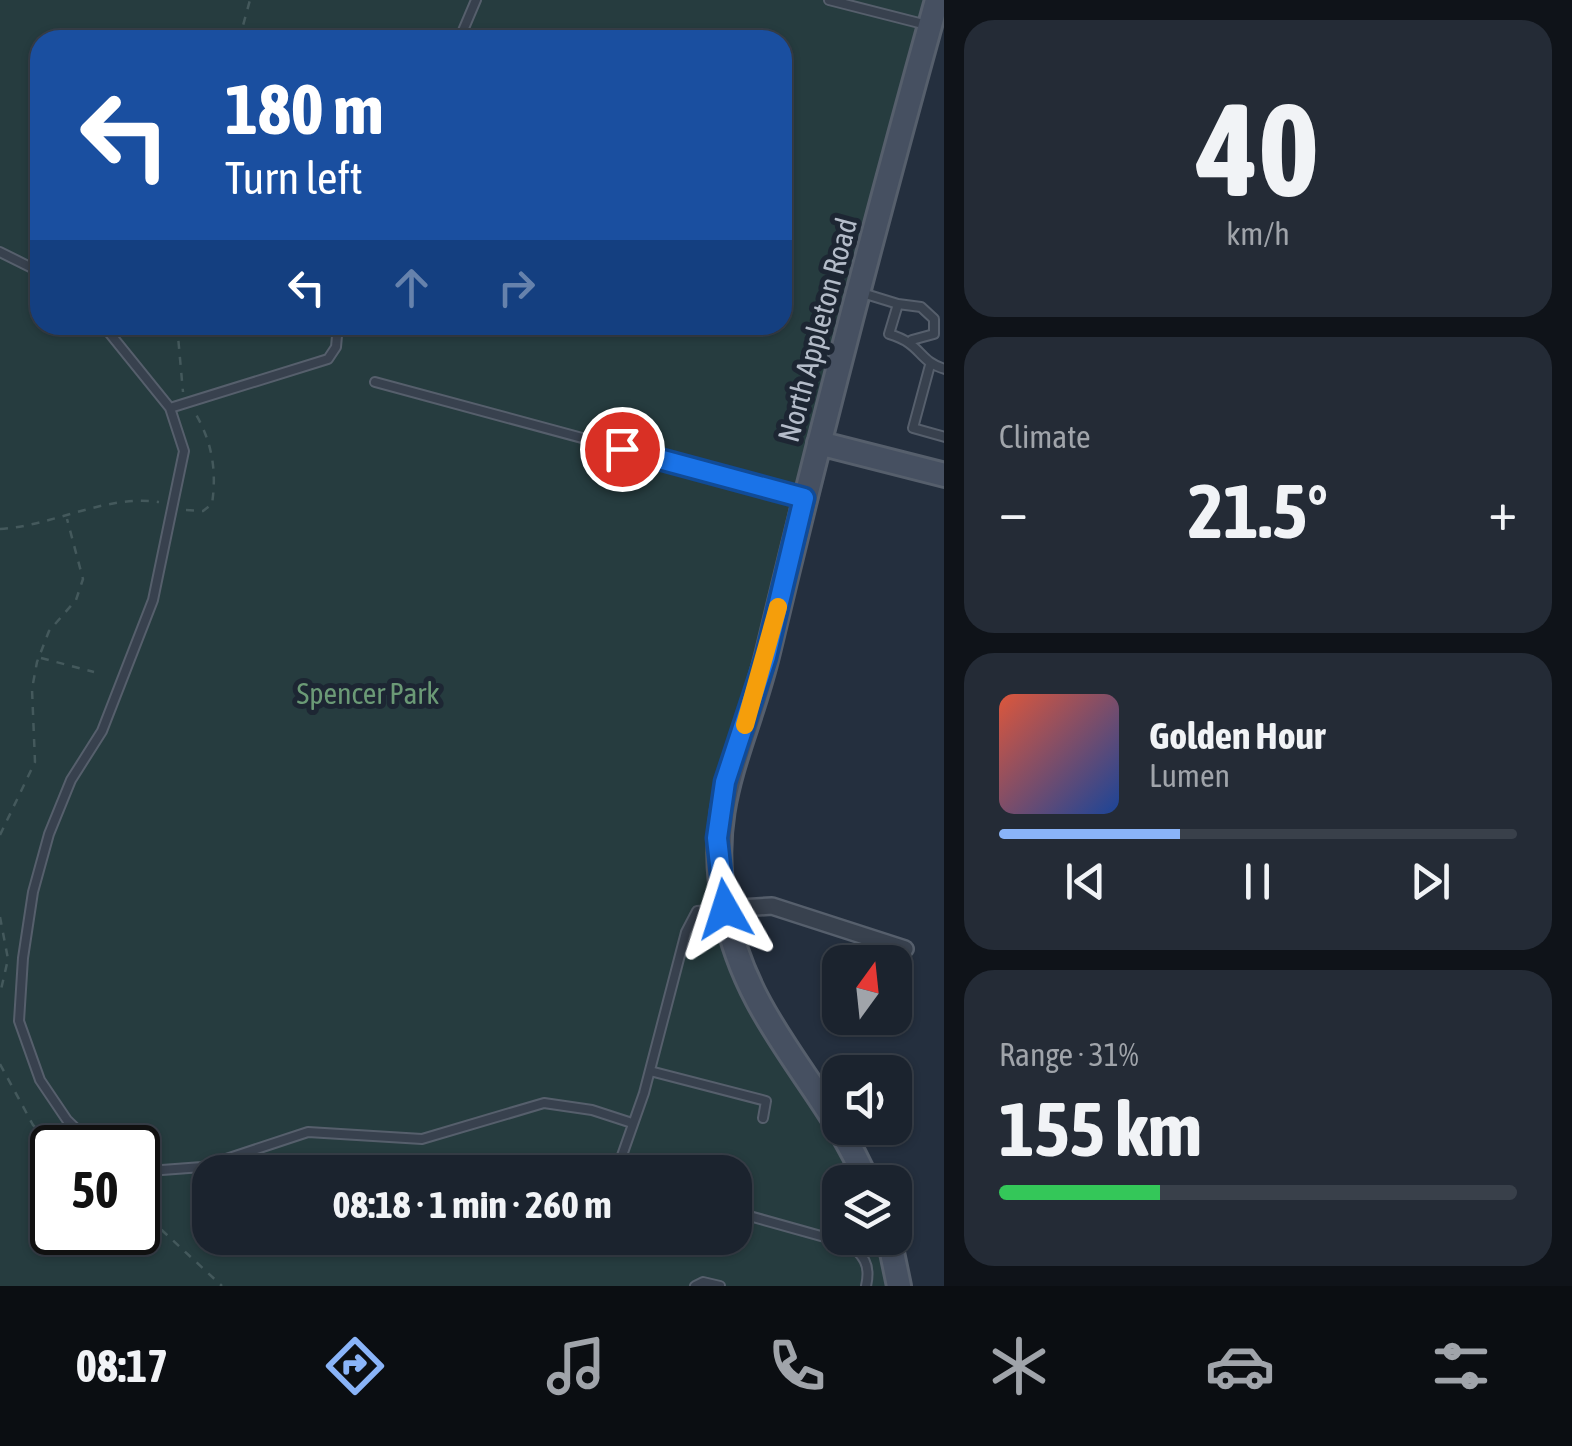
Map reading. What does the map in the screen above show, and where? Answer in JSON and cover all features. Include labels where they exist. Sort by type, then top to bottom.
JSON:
[{"type":"main road","name":"North Appleton Road","points":[[860,1165],[775,1037],[745,982],[725,909],[717,838],[725,782],[766,657],[804,498],[937,0]]},
{"type":"main road","points":[[819,443],[944,475]]},
{"type":"main road","points":[[893,1255],[899,1286]]},
{"type":"street","points":[[725,909],[772,906],[893,945]]},
{"type":"lane","points":[[463,30],[476,0]]},
{"type":"lane","points":[[829,0],[930,26]]},
{"type":"lane","points":[[0,252],[30,267]]},
{"type":"lane","points":[[859,292],[921,307],[934,319],[934,334],[912,340],[890,334],[898,304]]},
{"type":"lane","points":[[72,1125],[40,1080],[17,1007],[33,892],[49,834],[71,780],[102,731],[153,600],[184,468],[181,433],[170,408],[111,335]]},
{"type":"lane","points":[[170,408],[328,358],[336,348],[337,335]]},
{"type":"lane","points":[[912,340],[930,364],[944,368]]},
{"type":"lane","points":[[930,364],[912,428],[944,436]]},
{"type":"lane","points":[[375,382],[804,498]]},
{"type":"lane","points":[[623,1155],[650,1071],[686,932],[698,912],[725,909]]},
{"type":"lane","points":[[650,1071],[766,1101],[763,1118]]},
{"type":"lane","points":[[160,1170],[202,1167],[308,1132],[422,1139],[544,1103],[592,1110],[632,1123]]},
{"type":"lane","points":[[752,1217],[846,1242],[861,1252],[870,1271],[866,1286]]},
{"type":"lane","points":[[694,1286],[703,1282],[720,1286]]},
{"type":"path","points":[[242,30],[250,0]]},
{"type":"path","points":[[0,529],[33,527],[66,517],[83,578],[76,600],[49,631],[39,658],[32,689],[35,762],[0,835]]},
{"type":"path","points":[[39,658],[94,672]]},
{"type":"path","points":[[0,917],[8,959],[0,994]]},
{"type":"path","points":[[0,1064],[34,1125]]},
{"type":"path","points":[[160,1228],[222,1286]]},
{"type":"green space","name":"Spencer Park","points":[[0,0],[940,0],[725,783],[725,909],[822,1108],[822,1145],[840,1145],[850,1165],[822,1165],[822,1255],[893,1255],[899,1286],[0,1286]]},
{"type":"slow traffic","points":[[745,725],[778,607]]},
{"type":"route","points":[[622,449],[804,498],[760,680],[725,782],[717,838],[725,909]]}]
